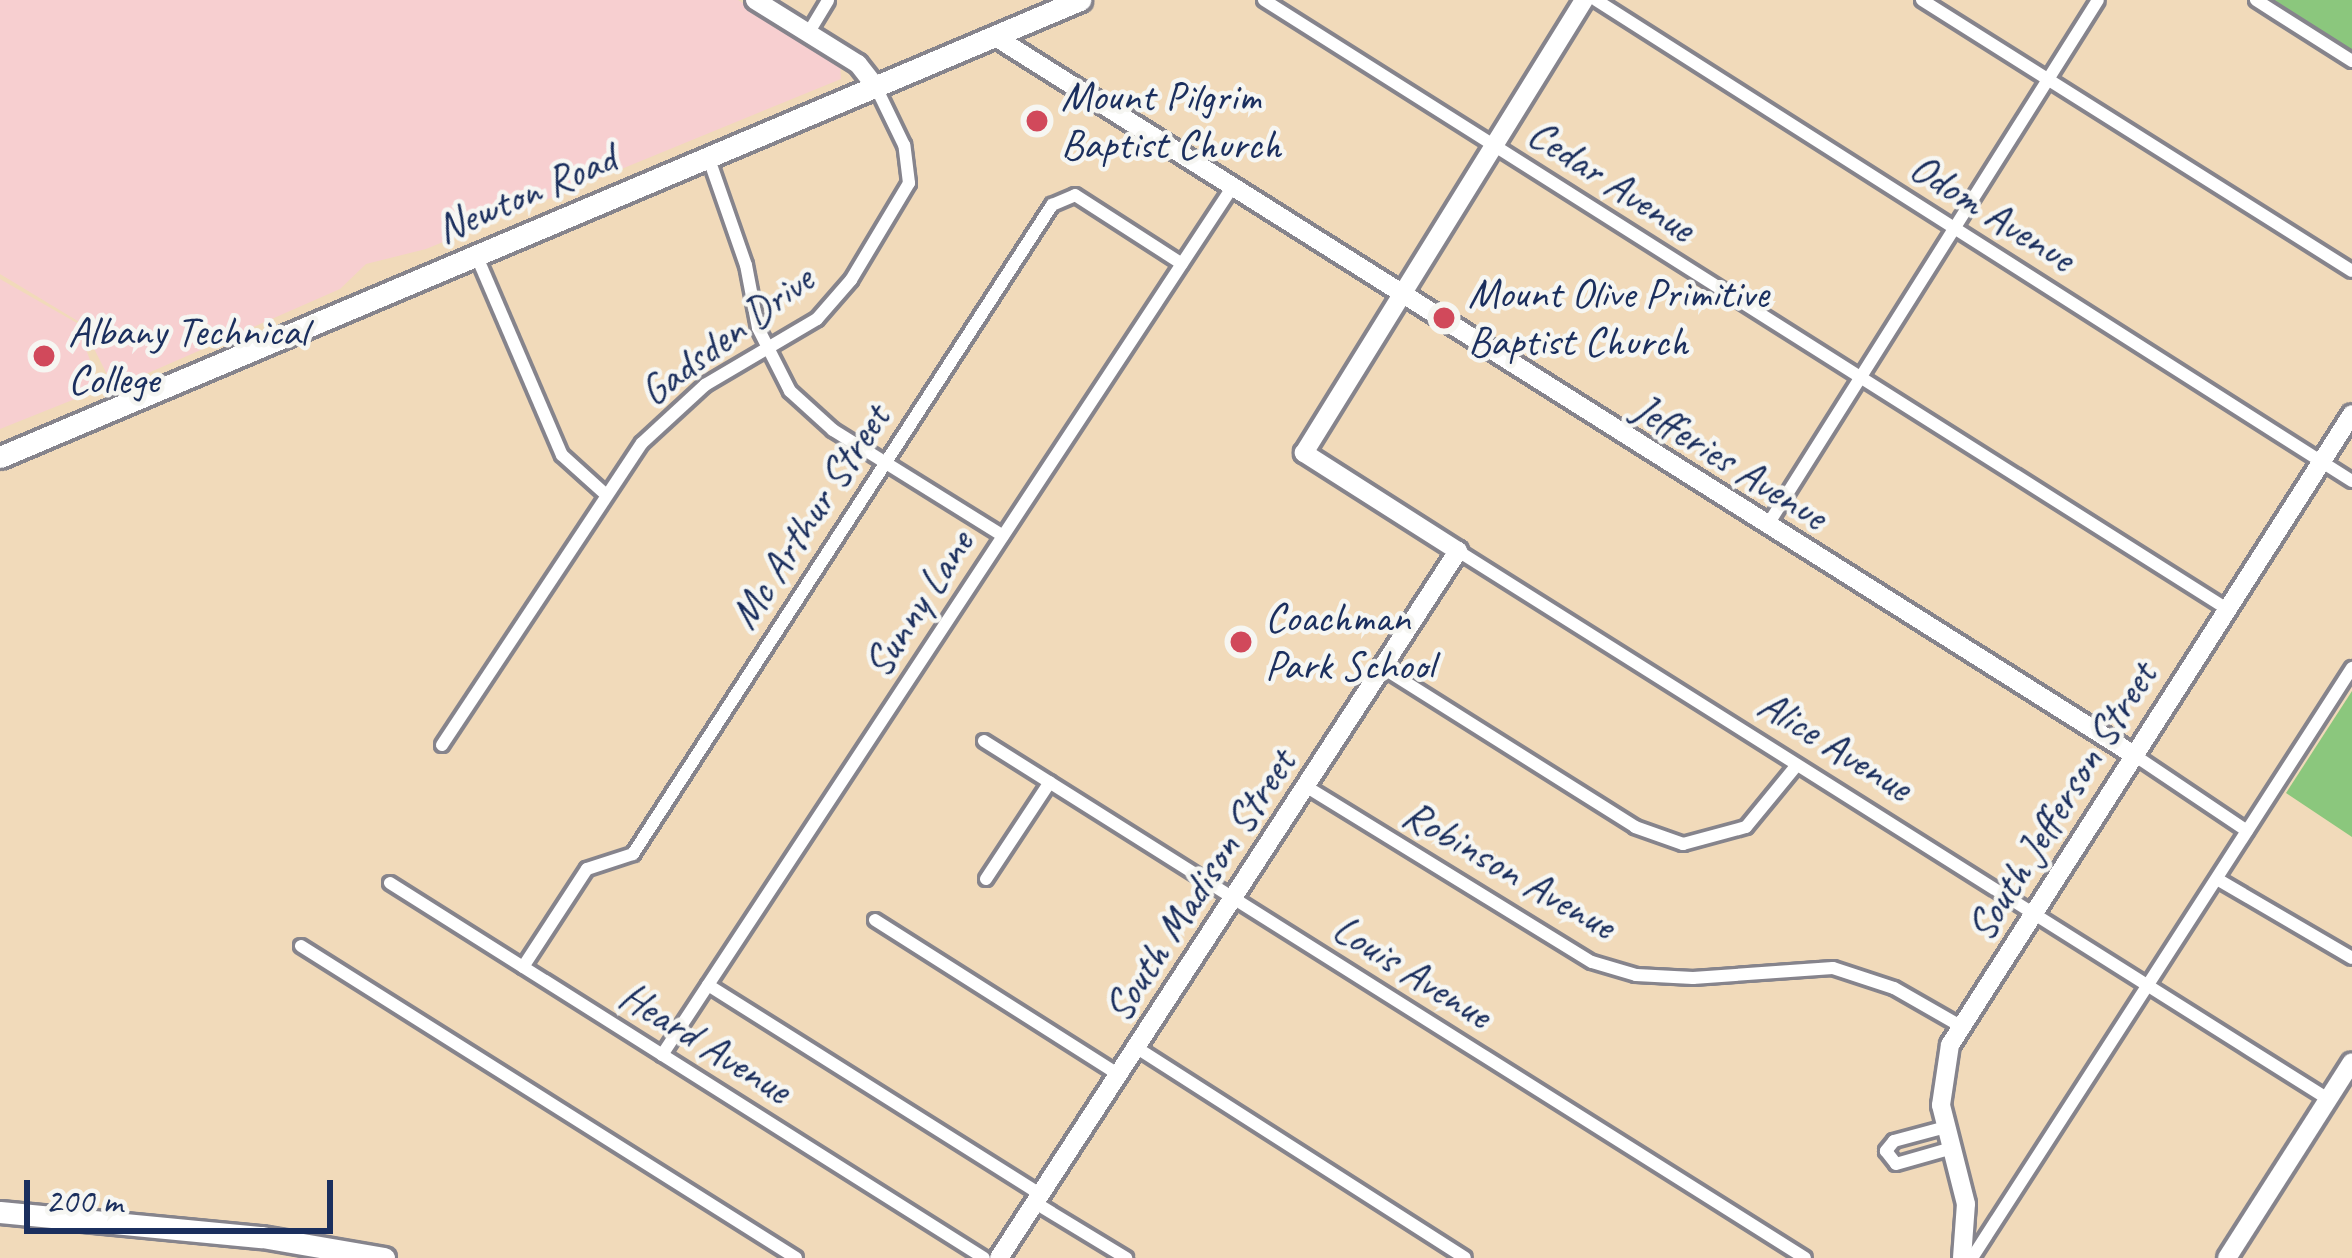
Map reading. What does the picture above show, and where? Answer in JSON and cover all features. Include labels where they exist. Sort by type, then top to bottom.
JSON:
[{"type":"main road","name":"Newton Road","points":[[0,457],[1079,0]]},
{"type":"main road","points":[[0,1212],[245,1235],[384,1258]]},
{"type":"street","points":[[755,0],[858,64],[876,87]]},
{"type":"street","points":[[808,32],[828,0]]},
{"type":"street","name":"Cedar Avenue","points":[[1264,0],[2227,609]]},
{"type":"street","points":[[1396,296],[1584,0]]},
{"type":"street","name":"Odom Avenue","points":[[1596,0],[2352,482]]},
{"type":"street","points":[[1922,0],[2352,271]]},
{"type":"street","points":[[1766,526],[2098,0]]},
{"type":"street","points":[[2256,0],[2352,61]]},
{"type":"street","name":"Jefferies Avenue","points":[[994,36],[1396,296],[2134,755],[2247,831]]},
{"type":"street","name":"Gadsden Drive","points":[[442,745],[603,492],[684,402],[832,305],[906,190],[904,145],[876,87]]},
{"type":"street","points":[[710,159],[766,349],[805,409],[1003,536]]},
{"type":"street","name":"Sunny Lane","points":[[662,1055],[1231,189]]},
{"type":"street","name":"Mc Arthur Street","points":[[523,967],[587,868],[633,854],[1062,196],[1087,202],[1182,264]]},
{"type":"street","points":[[477,257],[562,455],[603,492]]},
{"type":"street","name":"Alice Avenue","points":[[1396,296],[1304,453],[2328,1100]]},
{"type":"street","name":"South Jefferson Street","points":[[1962,1258],[1967,1216],[1946,1127],[1942,1073],[1962,1027],[2352,414]]},
{"type":"street","name":"South Madison Street","points":[[998,1258],[1458,551]]},
{"type":"street","points":[[1383,668],[1635,827],[1683,844],[1746,827],[1797,765]]},
{"type":"street","points":[[1972,1258],[2352,668]]},
{"type":"street","name":"Louis Avenue","points":[[984,741],[1805,1258]]},
{"type":"street","points":[[986,879],[1050,782]]},
{"type":"street","name":"Robinson Avenue","points":[[1307,787],[1592,962],[1693,978],[1833,968],[1894,988],[1962,1027]]},
{"type":"street","points":[[2217,880],[2352,958]]},
{"type":"street","name":"Heard Avenue","points":[[390,883],[985,1258]]},
{"type":"street","points":[[875,920],[1119,1075]]},
{"type":"street","points":[[302,946],[796,1258]]},
{"type":"street","points":[[708,985],[1126,1258]]},
{"type":"street","points":[[1137,1048],[1465,1258]]},
{"type":"street","points":[[2227,1258],[2352,1063]]},
{"type":"street","points":[[1946,1127],[1886,1150],[1896,1164],[1952,1148]]},
{"type":"shaded area","points":[[0,0],[738,0],[840,64],[841,79],[426,249],[366,264],[340,289],[114,388],[81,323],[0,274]]},
{"type":"shaded area","name":"Albany Technical College","points":[[0,279],[77,323],[100,389],[0,429]]},
{"type":"green space","points":[[2269,0],[2352,0],[2352,55]]},
{"type":"green space","points":[[2352,691],[2352,837],[2286,793]]},
{"type":"place","name":"Mount Pilgrim Baptist Church","points":[[1037,121]]},
{"type":"place","name":"Mount Olive Primitive Baptist Church","points":[[1444,318]]},
{"type":"place","name":"Albany Technical College","points":[[44,356]]},
{"type":"place","name":"Coachman Park School","points":[[1241,642]]}]
